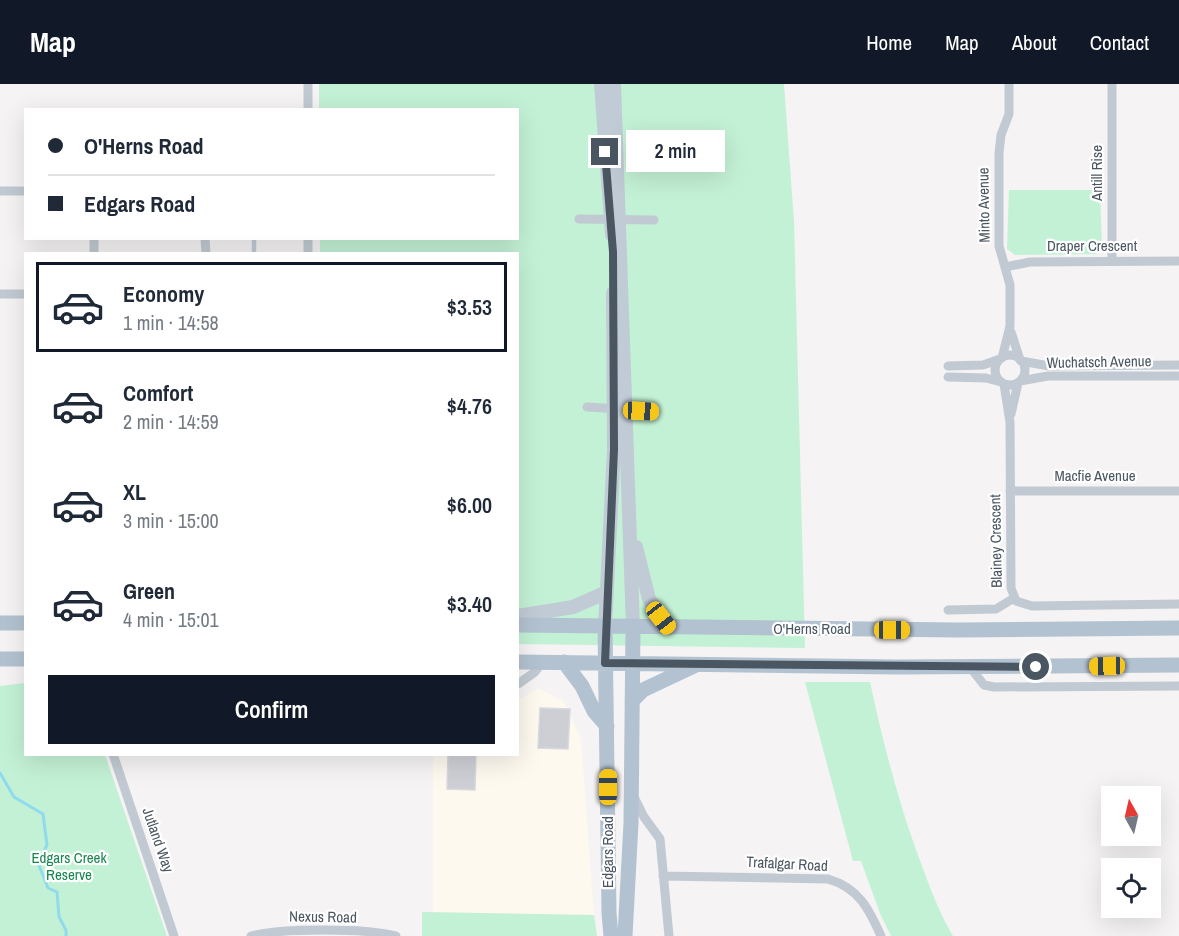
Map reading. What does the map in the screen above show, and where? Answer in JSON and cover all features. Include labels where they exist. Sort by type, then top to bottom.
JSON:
[{"type":"main road","name":"Edgars Road","points":[[601,84],[615,219]]},
{"type":"main road","name":"Edgars Road","points":[[614,84],[620,410],[629,518],[633,627],[631,792],[625,936]]},
{"type":"main road","name":"Edgars Road","points":[[611,936],[605,627],[620,410]]},
{"type":"main road","points":[[629,518],[649,599],[669,628]]},
{"type":"main road","points":[[519,616],[573,607],[607,592]]},
{"type":"main road","points":[[0,623],[24,623]]},
{"type":"main road","name":"O'Herns Road","points":[[519,625],[947,630],[1179,628]]},
{"type":"main road","points":[[0,659],[24,659]]},
{"type":"main road","points":[[519,662],[970,667],[1179,665]]},
{"type":"main road","points":[[564,662],[582,686],[594,711],[607,726]]},
{"type":"main road","points":[[632,701],[643,690],[698,664]]},
{"type":"street","points":[[308,84],[308,108]]},
{"type":"street","name":"Minto Avenue","points":[[1009,84],[1008,114],[1001,135],[999,153],[999,246],[1010,285],[1010,326],[1013,344],[1021,361]]},
{"type":"street","name":"Antill Rise","points":[[1112,84],[1112,261]]},
{"type":"street","points":[[0,191],[24,191]]},
{"type":"street","points":[[579,219],[654,220]]},
{"type":"street","name":"Draper Crescent","points":[[1005,267],[1022,262],[1179,261]]},
{"type":"street","points":[[0,294],[24,294]]},
{"type":"street","name":"Minto Avenue","points":[[1001,359],[1010,326]]},
{"type":"street","points":[[948,366],[974,366],[1012,356],[1021,361],[1024,374],[1019,382],[1011,385],[986,378],[948,377]]},
{"type":"street","points":[[1001,359],[995,373],[1002,383]]},
{"type":"street","name":"Wuchatsch Avenue","points":[[1021,361],[1049,366],[1179,365]]},
{"type":"street","name":"Wuchatsch Avenue","points":[[1019,382],[1048,376],[1179,376]]},
{"type":"street","name":"Blainey Crescent","points":[[1010,422],[1019,382]]},
{"type":"street","name":"Blainey Crescent","points":[[1002,383],[1010,422],[1010,580],[1014,598],[1021,604],[1032,606],[1179,604]]},
{"type":"street","points":[[587,407],[654,411]]},
{"type":"street","name":"Macfie Avenue","points":[[1010,491],[1179,491]]},
{"type":"street","points":[[948,610],[996,609],[1014,598]]},
{"type":"street","points":[[519,683],[535,672],[542,662]]},
{"type":"street","points":[[970,667],[984,685],[994,687],[1179,686]]},
{"type":"street","name":"Jutland Way","points":[[114,756],[174,936]]},
{"type":"street","points":[[631,792],[644,818],[658,834],[669,936]]},
{"type":"street","name":"Trafalgar Road","points":[[663,876],[828,879],[844,885],[858,895],[869,910],[881,936]]},
{"type":"street","name":"Nexus Road","points":[[251,936],[280,931],[377,932],[396,936]]},
{"type":"shaded area","points":[[539,688],[559,699],[562,698],[581,738],[594,915],[433,912],[433,756],[519,756],[519,699]]},
{"type":"green space","points":[[319,84],[784,84],[794,222],[805,648],[519,644],[519,252],[320,252],[320,240],[519,240],[519,108],[319,108]]},
{"type":"green space","points":[[1009,190],[1100,190],[1102,247],[1096,254],[1015,255],[1007,249]]},
{"type":"green space","points":[[805,682],[870,682],[879,724],[908,827],[932,893],[953,936],[891,936],[881,916],[861,861],[853,861]]},
{"type":"green space","name":"Edgars Creek Reserve","points":[[24,683],[24,756],[105,756],[167,936],[0,936],[0,686]]},
{"type":"green space","points":[[422,912],[594,915],[597,936],[422,936]]},
{"type":"building","points":[[540,708],[570,709],[568,749],[538,748]]},
{"type":"building","points":[[448,756],[476,756],[475,790],[447,789]]},
{"type":"waterway","points":[[0,773],[14,797],[43,814],[47,845],[38,863],[48,888],[57,892],[59,917],[66,930],[66,936]]},
{"type":"route","points":[[605,152],[613,252],[614,449],[605,663],[1036,667]]}]
